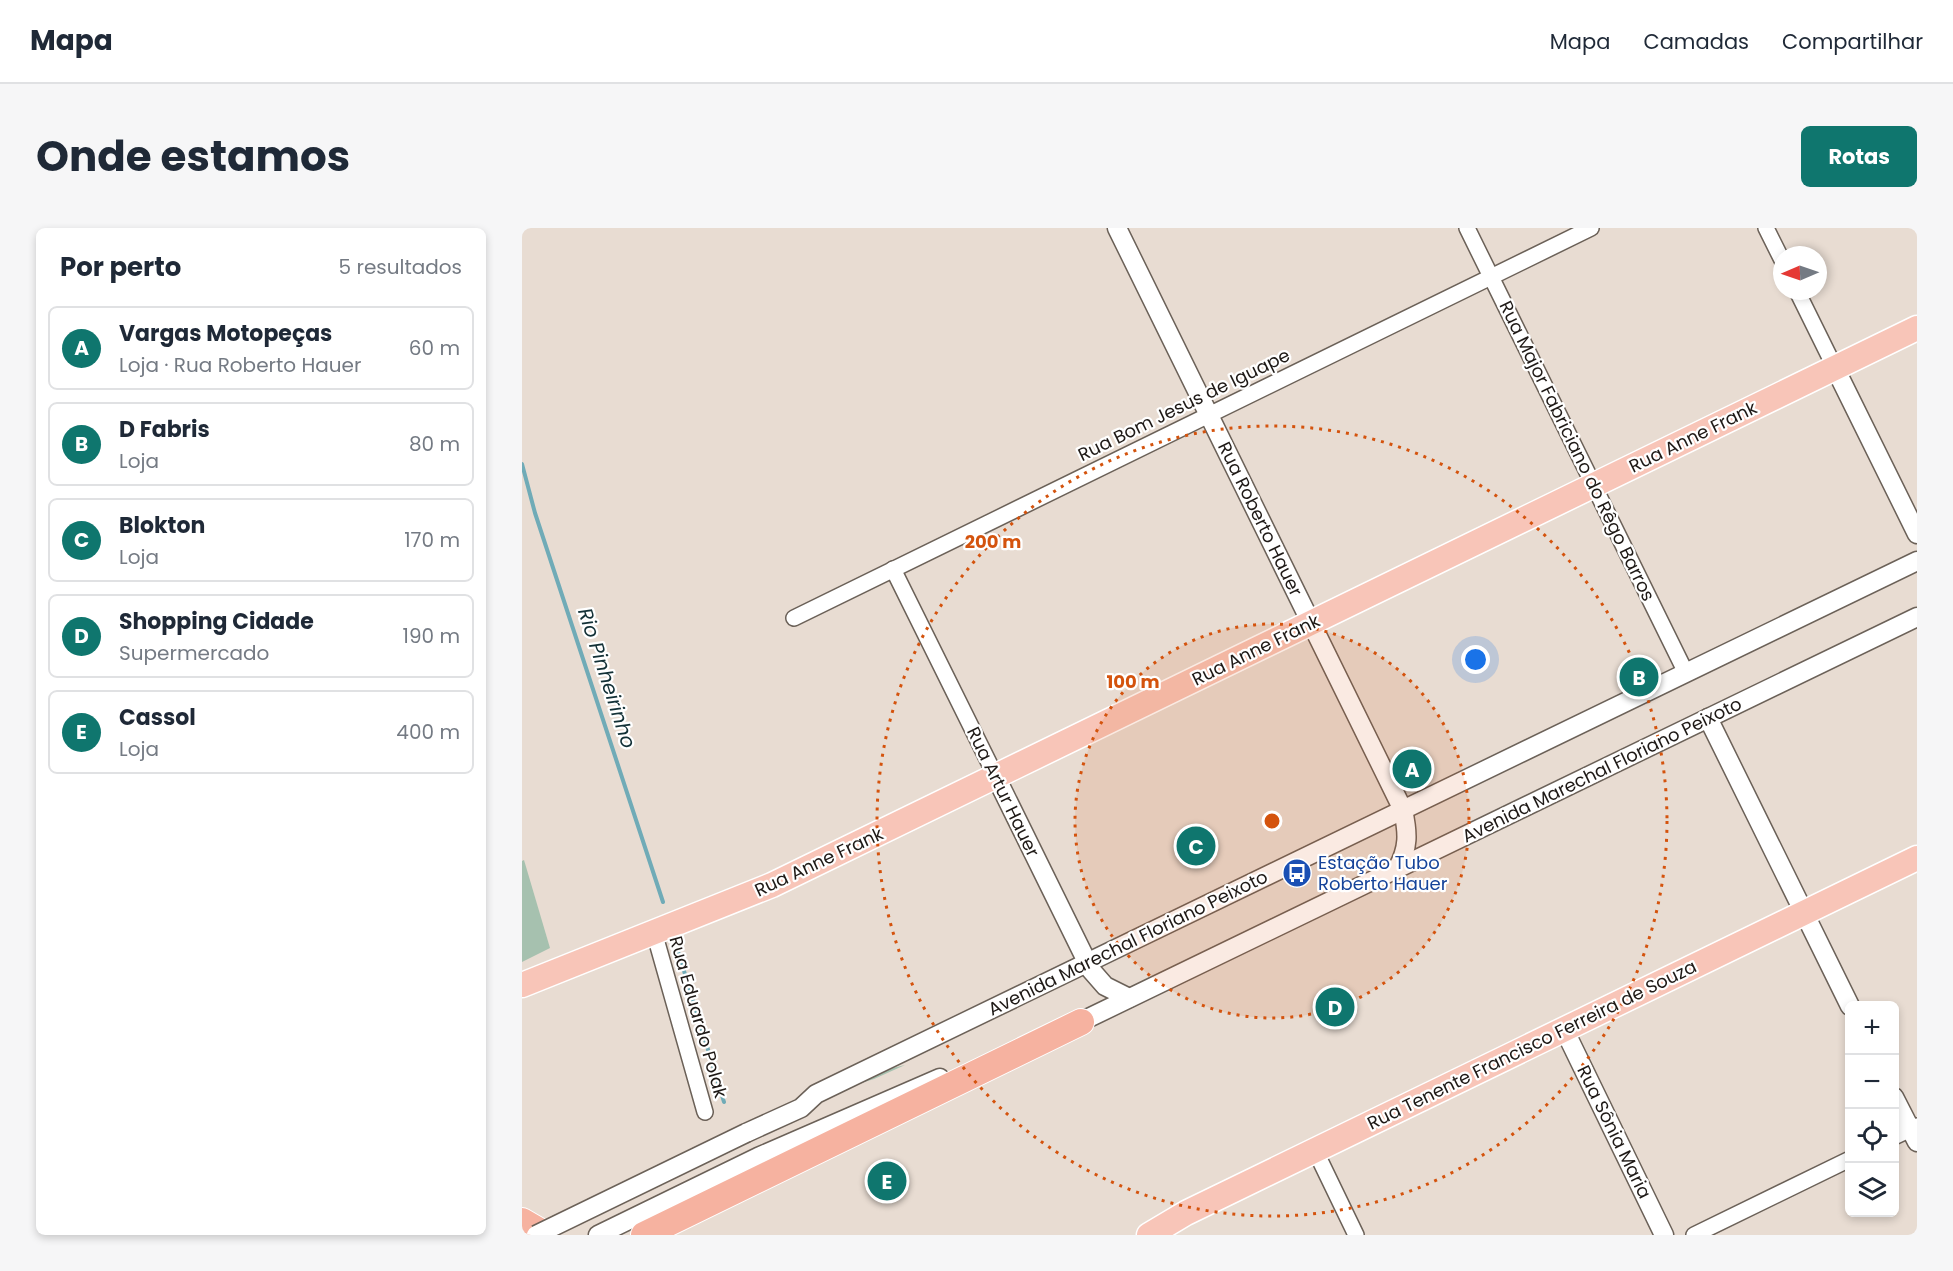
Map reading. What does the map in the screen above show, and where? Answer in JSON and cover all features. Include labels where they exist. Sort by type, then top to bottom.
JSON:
[{"type":"highway","points":[[644,1235],[1081,1022]]},
{"type":"highway","points":[[522,1221],[546,1235]]},
{"type":"main road","name":"Rua Anne Frank","points":[[522,985],[772,885],[1917,328]]},
{"type":"main road","name":"Rua Tenente Francisco Ferreira de Souza","points":[[1149,1235],[1186,1213],[1917,858]]},
{"type":"street","name":"Rua Roberto Hauer","points":[[1117,228],[1403,810],[1408,832],[1407,845],[1397,869]]},
{"type":"street","name":"Rua Major Fabriciano do Rêgo Barros","points":[[1467,228],[1686,673]]},
{"type":"street","name":"Rua Bom Jesus de Iguape","points":[[794,618],[1591,228]]},
{"type":"street","points":[[1766,228],[1775,246]]},
{"type":"street","points":[[1801,300],[1917,534]]},
{"type":"street","name":"Avenida Marechal Floriano Peixoto","points":[[536,1235],[801,1108],[816,1094],[1917,561]]},
{"type":"street","name":"Rua Artur Hauer","points":[[893,569],[1087,962],[1097,979],[1129,999]]},
{"type":"street","name":"Avenida Marechal Floriano Peixoto","points":[[598,1235],[758,1157],[886,1100],[1081,1022],[1917,617]]},
{"type":"street","points":[[1708,718],[1848,1001]]},
{"type":"street","name":"Rua Eduardo Polak","points":[[654,932],[705,1112]]},
{"type":"street","name":"Rua Sônia Maria","points":[[1564,1029],[1664,1235]]},
{"type":"street","points":[[1899,1109],[1910,1134]]},
{"type":"street","points":[[798,1139],[842,1139]]},
{"type":"street","points":[[1315,1150],[1356,1235]]},
{"type":"street","points":[[1694,1235],[1845,1161]]},
{"type":"green space","points":[[524,860],[550,948],[522,962],[522,861]]},
{"type":"green space","points":[[905,1065],[874,1079],[839,1090],[872,1073]]},
{"type":"waterway","name":"Rio Pinheirinho","points":[[522,464],[535,513],[663,902]]},
{"type":"waterway","name":"Rio Pinheirinho","points":[[677,948],[724,1102]]},
{"type":"place","name":"D Fabris","points":[[1639,677]]},
{"type":"place","name":"Vargas Motopeças","points":[[1412,769]]},
{"type":"place","name":"Blokton","points":[[1196,846]]},
{"type":"place","name":"Estação Tubo Roberto Hauer","points":[[1297,873]]},
{"type":"place","name":"Shopping Cidade","points":[[1335,1007]]},
{"type":"place","name":"Cassol","points":[[887,1181]]}]
